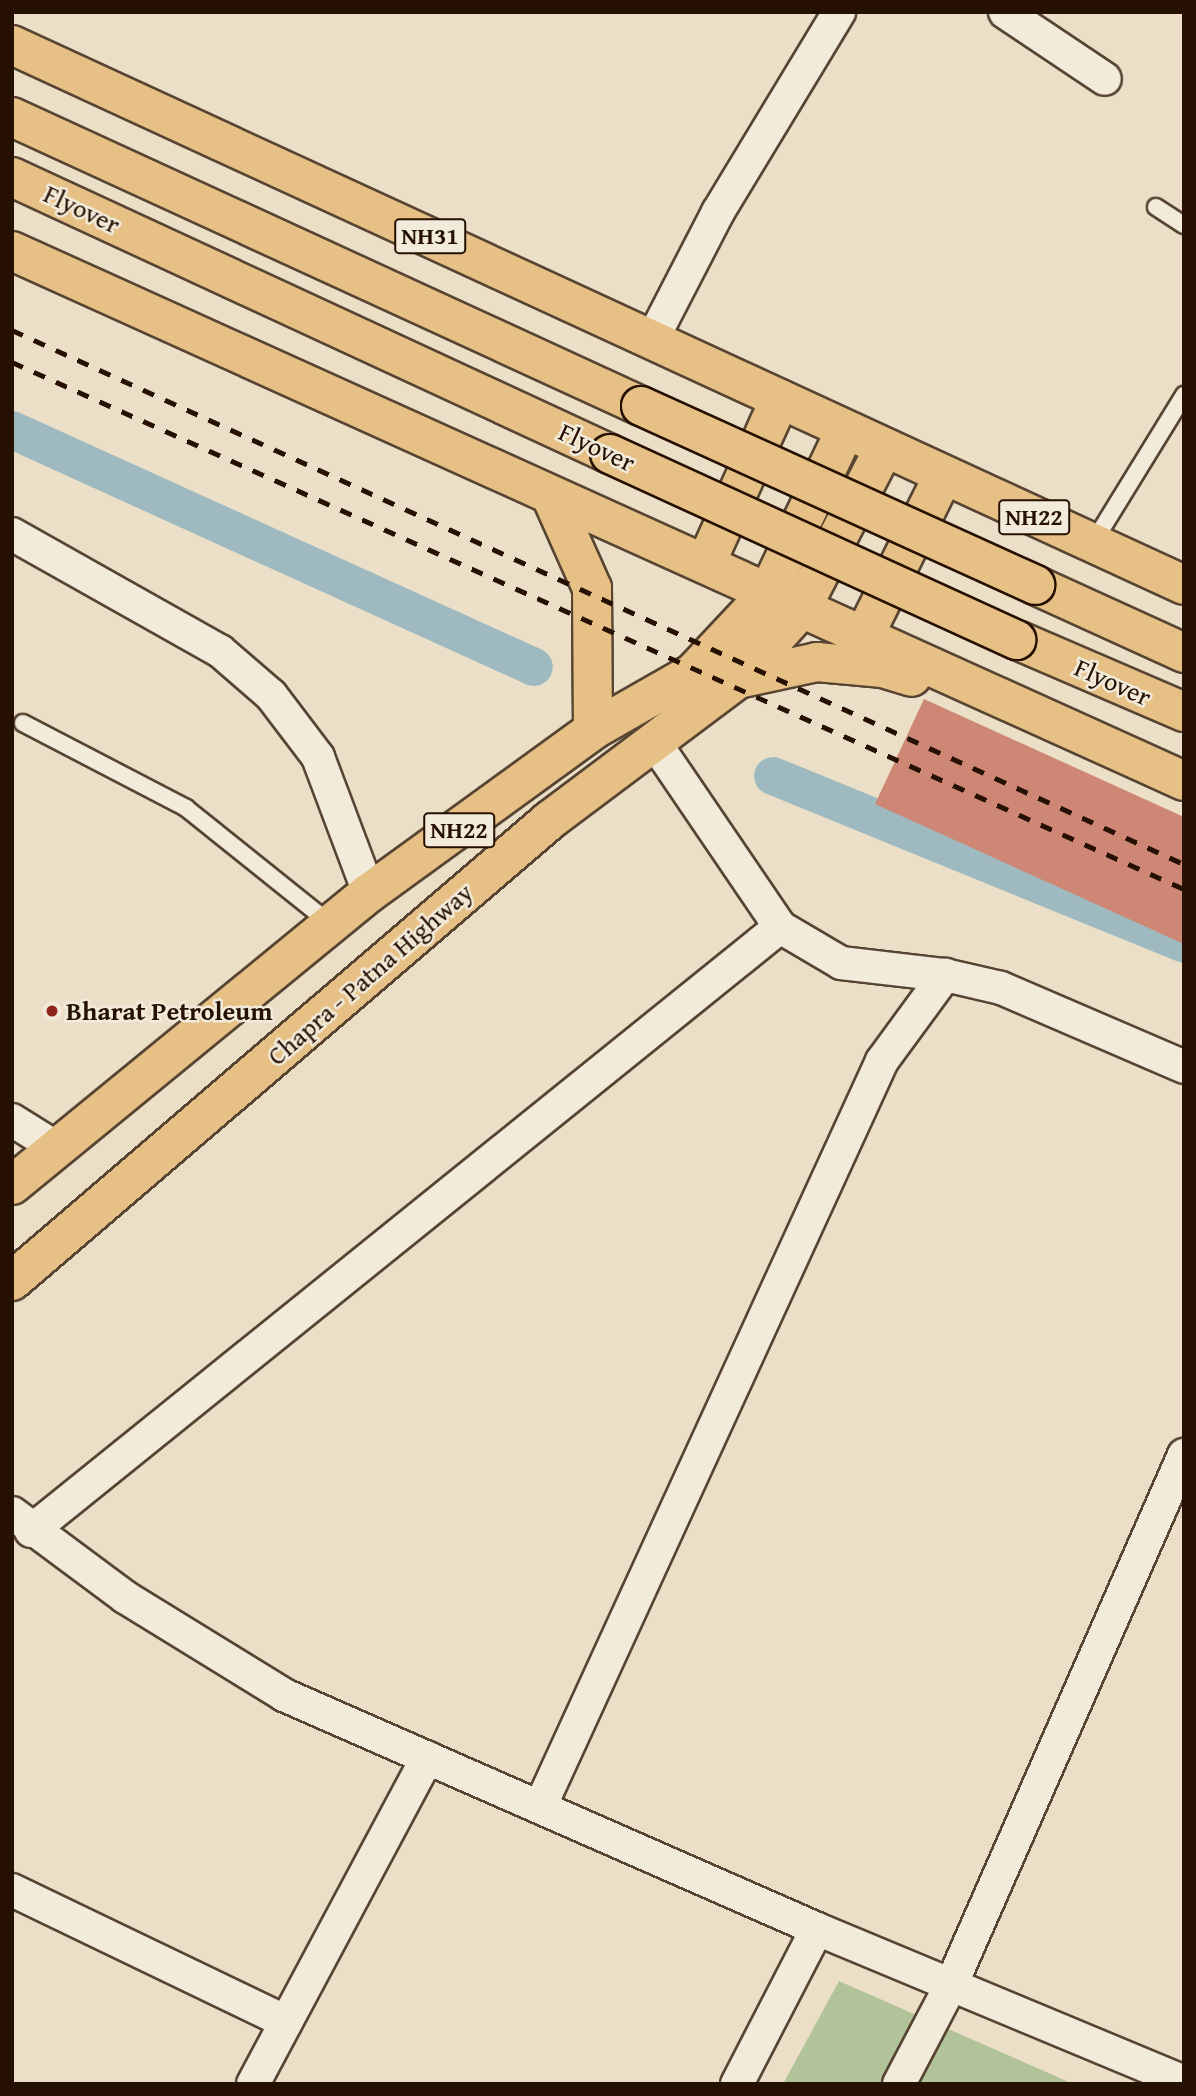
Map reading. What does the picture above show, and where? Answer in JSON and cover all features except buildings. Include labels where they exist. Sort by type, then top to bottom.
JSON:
[{"type":"highway","name":"NH31","points":[[12,45],[653,338],[884,450]]},
{"type":"highway","name":"Flyover","points":[[12,117],[1184,653]]},
{"type":"highway","name":"Flyover","points":[[12,177],[1017,640],[1184,712]]},
{"type":"highway","points":[[12,251],[551,496],[706,563],[795,595],[864,636],[1074,730]]},
{"type":"highway","points":[[706,563],[780,399]]},
{"type":"highway","name":"Chapra - Patna Highway","points":[[12,1185],[369,893],[593,730],[693,673],[795,595],[845,431]]},
{"type":"highway","name":"NH22","points":[[795,595],[884,450],[1184,585]]},
{"type":"highway","points":[[864,636],[943,475]]},
{"type":"highway","points":[[551,496],[592,588],[593,730]]},
{"type":"highway","points":[[738,680],[795,595]]},
{"type":"highway","name":"NH22","points":[[738,680],[817,662],[883,667],[1074,730],[1184,781]]},
{"type":"highway","name":"Chapra - Patna Highway","points":[[12,1281],[550,820],[738,680]]},
{"type":"street","points":[[653,338],[718,212],[839,12]]},
{"type":"street","points":[[1005,12],[1105,79]]},
{"type":"street","points":[[12,534],[220,651],[271,695],[318,757],[369,893]]},
{"type":"street","points":[[655,743],[780,927],[841,963],[944,975],[1001,988],[1184,1067]]},
{"type":"street","points":[[780,927],[22,1522],[284,1695],[817,1929],[952,1983],[1119,2071],[1184,2082]]},
{"type":"street","points":[[540,1807],[882,1061],[944,975]]},
{"type":"street","points":[[12,1119],[57,1148]]},
{"type":"street","points":[[899,2084],[952,1983],[1184,1455]]},
{"type":"street","points":[[253,2084],[427,1758]]},
{"type":"street","points":[[12,1890],[286,2022]]},
{"type":"street","points":[[737,2084],[817,1929]]},
{"type":"lane","points":[[1156,208],[1184,225]]},
{"type":"lane","points":[[1093,543],[1184,395]]},
{"type":"lane","points":[[23,723],[186,808],[331,924]]},
{"type":"green space","points":[[839,1981],[1069,2082],[783,2084]]},
{"type":"waterway","points":[[12,430],[534,667]]},
{"type":"waterway","points":[[773,776],[1184,944]]},
{"type":"railway","points":[[12,330],[1184,864]]},
{"type":"railway","points":[[12,362],[1184,889]]},
{"type":"place","name":"Bharat Petroleum","points":[[52,1011]]}]
